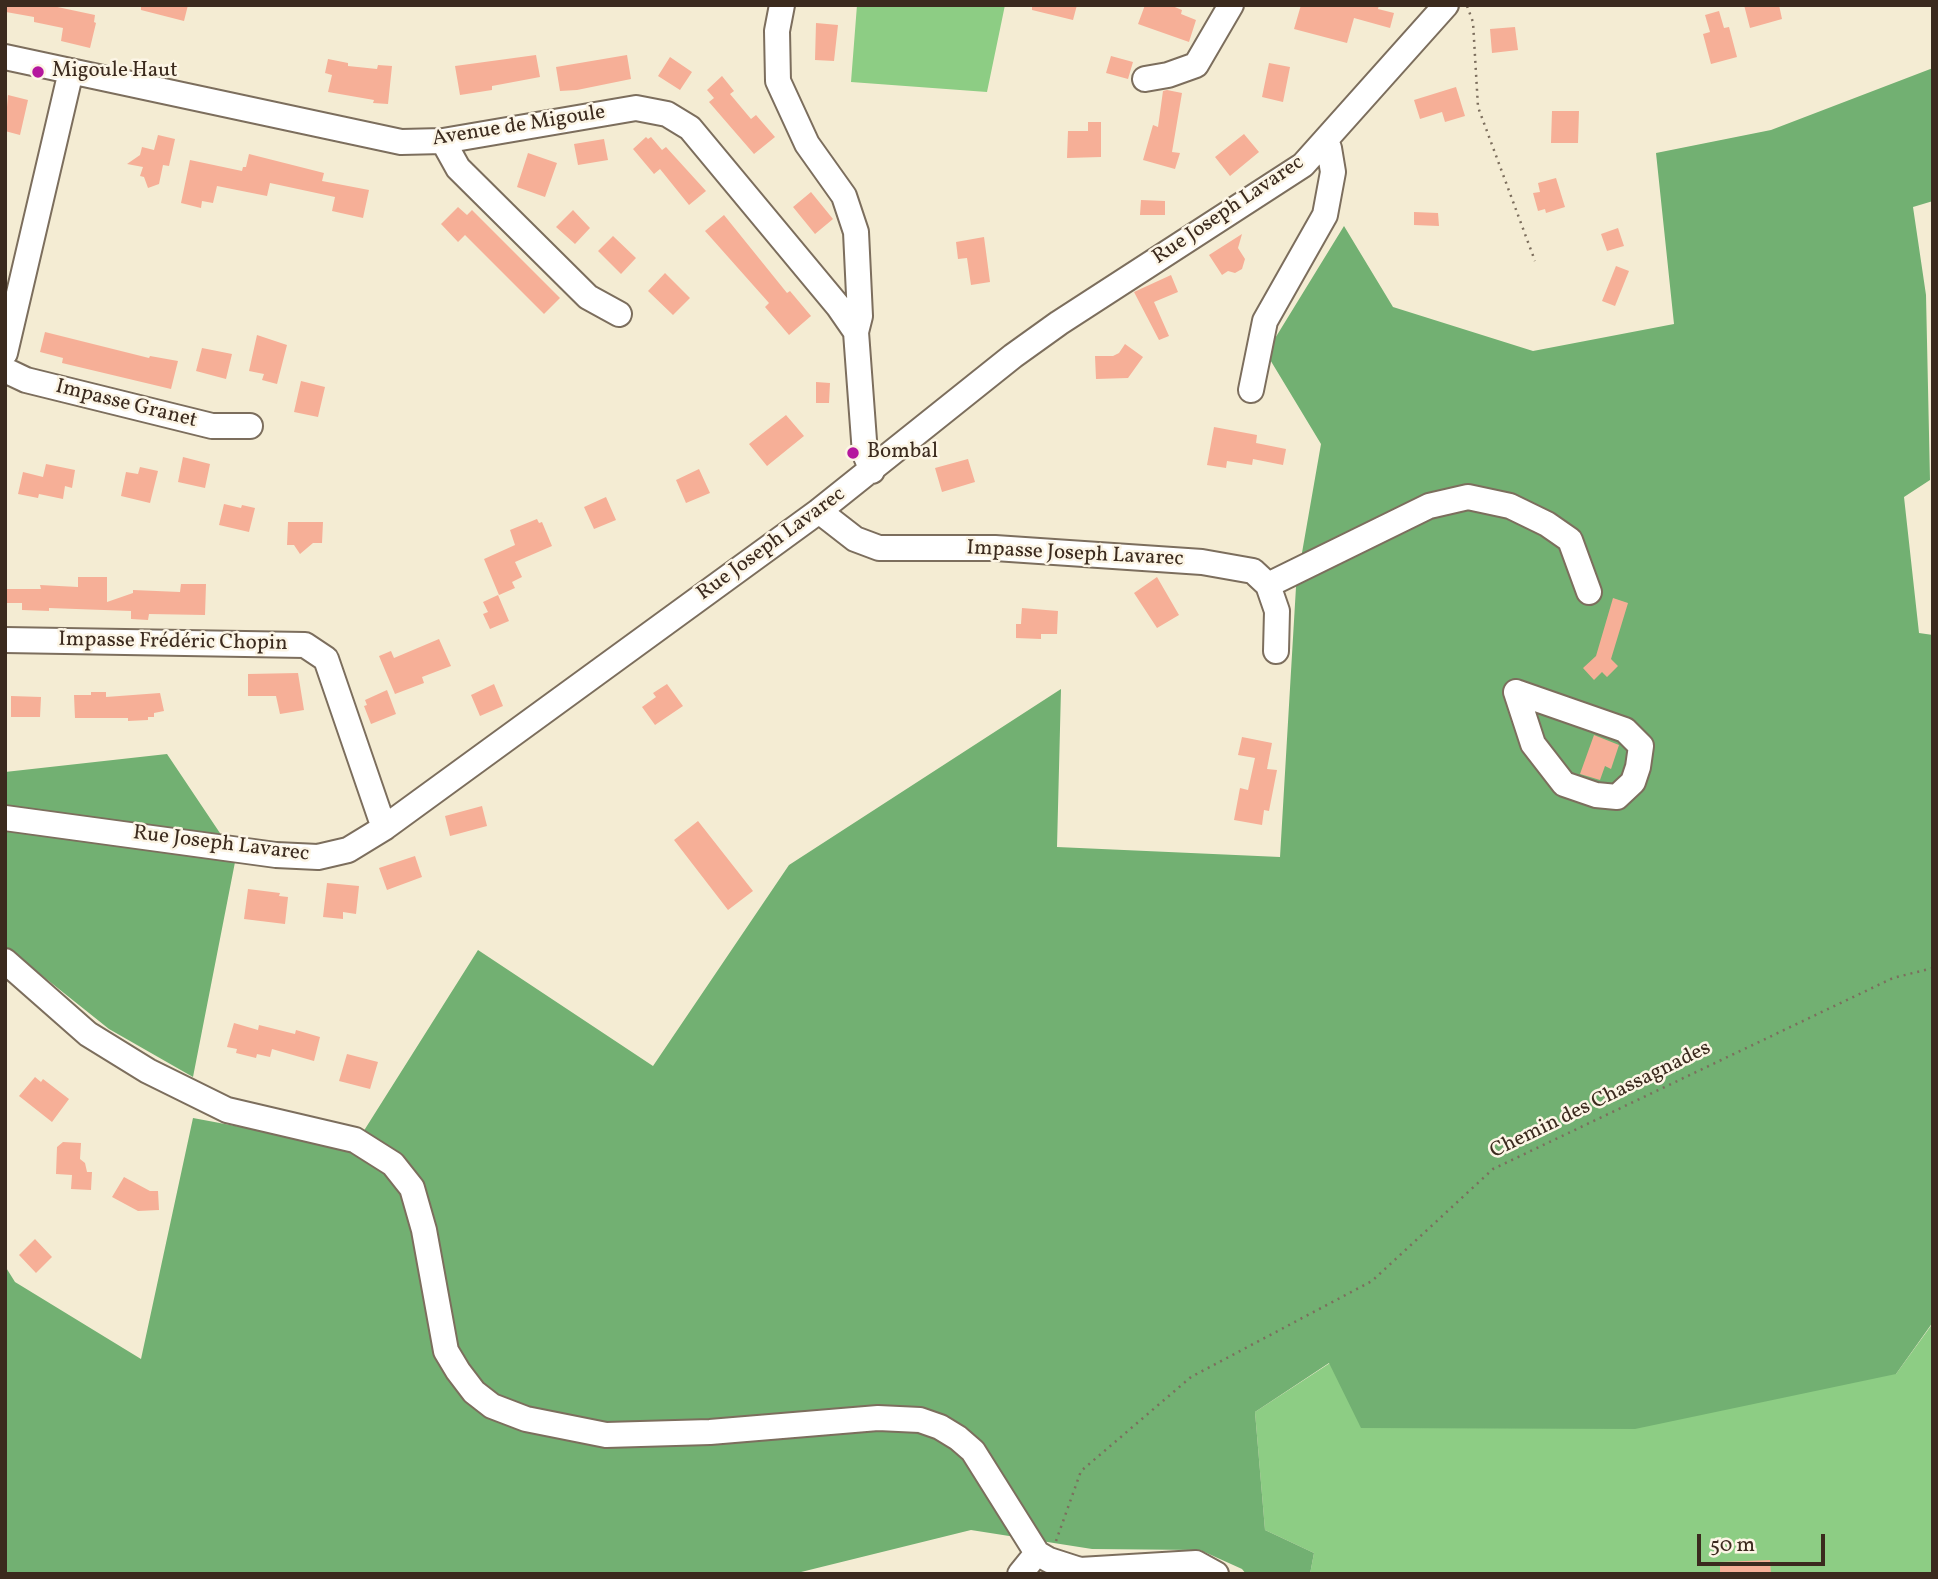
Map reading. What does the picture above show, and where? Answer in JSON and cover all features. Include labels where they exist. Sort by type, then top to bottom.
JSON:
[{"type":"street","points":[[782,5],[777,31],[778,80],[807,144],[844,196],[856,232],[860,316],[856,332],[865,454],[872,471]]},
{"type":"street","points":[[1145,79],[1168,75],[1196,65],[1231,5]]},
{"type":"street","name":"Rue Joseph Lavarec","points":[[5,818],[276,855],[318,857],[348,850],[384,828],[819,511],[1013,356],[1059,323],[1303,165],[1446,5]]},
{"type":"street","name":"Avenue de Migoule","points":[[5,57],[401,142],[443,141],[636,108],[667,114],[690,128],[824,289],[856,332]]},
{"type":"street","points":[[5,353],[71,71]]},
{"type":"street","points":[[443,141],[458,168],[588,297],[619,314]]},
{"type":"street","points":[[1251,390],[1265,321],[1325,215],[1333,172],[1329,148],[1324,142]]},
{"type":"street","points":[[824,289],[852,268],[858,256]]},
{"type":"street","name":"Impasse Granet","points":[[5,370],[26,380],[212,426],[250,426]]},
{"type":"street","points":[[1276,652],[1278,611],[1268,585],[1429,506],[1468,497],[1510,506],[1570,540],[1589,592]]},
{"type":"street","name":"Impasse Joseph Lavarec","points":[[819,511],[855,539],[879,548],[995,548],[1202,562],[1253,571],[1268,585]]},
{"type":"street","name":"Impasse Frédéric Chopin","points":[[5,640],[305,645],[326,659],[384,828]]},
{"type":"street","points":[[1516,692],[1625,730],[1641,746],[1633,782],[1617,797],[1596,795],[1564,784],[1533,744],[1516,692]]},
{"type":"street","points":[[5,961],[88,1034],[148,1072],[227,1110],[355,1140],[393,1164],[412,1188],[424,1230],[446,1351],[474,1392],[492,1406],[526,1419],[606,1435],[710,1432],[878,1418],[920,1420],[949,1433],[973,1451],[1043,1556],[1080,1570],[1196,1563],[1216,1574]]},
{"type":"street","points":[[1020,1574],[1043,1556]]},
{"type":"path","points":[[1467,5],[1473,22],[1478,107],[1535,261]]},
{"type":"path","name":"Chemin des Chassagnades","points":[[1043,1556],[1081,1471],[1191,1377],[1372,1281],[1493,1169],[1893,978],[1933,968]]},
{"type":"green space","points":[[857,5],[1005,5],[987,92],[851,82]]},
{"type":"green space","points":[[1933,68],[1933,201],[1913,207],[1926,295],[1930,480],[1904,497],[1919,633],[1933,635],[1933,1322],[1896,1374],[1635,1429],[1361,1428],[1329,1363],[1255,1412],[1265,1530],[1314,1553],[1310,1574],[1246,1574],[1242,1569],[1200,1550],[1092,1549],[971,1530],[793,1574],[5,1574],[5,1266],[15,1282],[141,1359],[193,1118],[353,1148],[478,950],[653,1066],[789,865],[1061,689],[1057,847],[1280,857],[1296,587],[1321,444],[1266,353],[1344,226],[1393,307],[1533,351],[1674,324],[1656,153],[1771,130]]},
{"type":"green space","points":[[167,754],[236,857],[193,1077],[109,1029],[5,946],[5,772]]},
{"type":"green space","points":[[1933,1323],[1933,1574],[1310,1574],[1314,1553],[1265,1530],[1255,1412],[1330,1363],[1896,1374]]},
{"type":"building","points":[[6,5],[48,5],[95,15],[96,23],[90,48],[61,41],[63,28],[34,22],[34,17],[6,12]]},
{"type":"building","points":[[141,5],[188,5],[184,21],[141,10]]},
{"type":"building","points":[[1032,5],[1077,5],[1073,20],[1032,10]]},
{"type":"building","points":[[1145,5],[1170,5],[1182,10],[1181,14],[1196,20],[1189,42],[1138,24]]},
{"type":"building","points":[[1301,5],[1379,5],[1378,9],[1394,13],[1390,28],[1354,18],[1347,43],[1294,29]]},
{"type":"building","points":[[1744,5],[1779,5],[1782,19],[1750,28]]},
{"type":"building","points":[[1719,11],[1724,28],[1729,27],[1737,57],[1711,64],[1703,34],[1710,32],[1705,15]]},
{"type":"building","points":[[816,23],[838,25],[834,61],[815,60]]},
{"type":"building","points":[[1515,27],[1518,50],[1492,53],[1490,29]]},
{"type":"building","points":[[536,55],[540,77],[492,86],[492,90],[460,95],[455,66]]},
{"type":"building","points":[[627,55],[631,79],[560,91],[556,67]]},
{"type":"building","points":[[1111,56],[1133,62],[1128,79],[1106,73]]},
{"type":"building","points":[[670,57],[692,72],[680,90],[658,76]]},
{"type":"building","points":[[328,59],[348,63],[348,66],[377,69],[378,65],[392,66],[388,104],[328,92],[332,75],[325,73]]},
{"type":"building","points":[[1269,63],[1290,67],[1283,102],[1262,97]]},
{"type":"building","points":[[722,76],[734,91],[730,94],[751,119],[756,115],[775,137],[754,154],[709,102],[714,98],[707,90]]},
{"type":"building","points":[[1456,87],[1465,116],[1445,122],[1442,112],[1420,119],[1414,100]]},
{"type":"building","points":[[1163,91],[1182,93],[1172,152],[1180,153],[1175,169],[1143,160],[1153,125],[1158,127]]},
{"type":"building","points":[[8,95],[28,100],[20,135],[5,131]]},
{"type":"building","points":[[1552,111],[1579,111],[1578,143],[1551,143]]},
{"type":"building","points":[[1088,122],[1101,122],[1101,157],[1067,158],[1068,131],[1088,131]]},
{"type":"building","points":[[1244,134],[1259,152],[1230,176],[1215,157]]},
{"type":"building","points":[[158,135],[175,139],[169,166],[163,165],[159,184],[148,188],[144,177],[140,176],[143,167],[127,164],[140,155],[142,147],[154,150]]},
{"type":"building","points":[[646,137],[651,137],[662,150],[666,147],[706,191],[689,205],[660,169],[654,174],[633,149]]},
{"type":"building","points":[[604,139],[608,160],[578,165],[574,144]]},
{"type":"building","points":[[528,153],[557,163],[545,197],[517,187]]},
{"type":"building","points":[[249,154],[324,173],[322,181],[369,190],[363,218],[332,211],[335,197],[270,183],[267,196],[217,186],[213,203],[202,201],[201,208],[181,203],[190,160],[242,171],[243,167],[246,167]]},
{"type":"building","points":[[1556,178],[1565,207],[1546,213],[1545,209],[1538,211],[1533,193],[1540,192],[1538,183]]},
{"type":"building","points":[[811,192],[833,219],[815,234],[793,207]]},
{"type":"building","points":[[1141,200],[1165,201],[1165,215],[1140,215]]},
{"type":"building","points":[[458,207],[467,215],[472,210],[560,298],[544,314],[465,235],[458,242],[441,224]]},
{"type":"building","points":[[573,210],[590,228],[575,244],[556,227]]},
{"type":"building","points":[[1414,212],[1438,213],[1439,226],[1414,225]]},
{"type":"building","points":[[724,215],[787,293],[790,291],[811,316],[789,335],[765,307],[769,303],[705,231]]},
{"type":"building","points":[[1618,228],[1624,246],[1607,251],[1601,234]]},
{"type":"building","points":[[1242,234],[1238,248],[1245,259],[1242,269],[1235,273],[1228,271],[1222,275],[1209,255]]},
{"type":"building","points":[[613,236],[636,258],[621,274],[598,251]]},
{"type":"building","points":[[984,237],[990,282],[971,285],[967,258],[958,259],[956,242]]},
{"type":"building","points":[[1616,266],[1629,271],[1615,306],[1602,301]]},
{"type":"building","points":[[665,273],[690,298],[673,315],[648,291]]},
{"type":"building","points":[[1171,275],[1178,292],[1154,302],[1169,336],[1159,340],[1134,292]]},
{"type":"building","points":[[45,332],[149,358],[178,361],[171,389],[62,363],[63,358],[40,352]]},
{"type":"building","points":[[257,335],[287,345],[277,384],[262,380],[264,374],[249,371]]},
{"type":"building","points":[[1125,344],[1143,357],[1128,378],[1096,379],[1095,356],[1113,356],[1119,353]]},
{"type":"building","points":[[202,348],[232,354],[226,379],[196,371]]},
{"type":"building","points":[[301,381],[325,387],[318,417],[294,412]]},
{"type":"building","points":[[816,382],[830,383],[829,403],[816,403]]},
{"type":"building","points":[[786,415],[804,436],[767,466],[749,444]]},
{"type":"building","points":[[1214,427],[1257,435],[1256,443],[1286,449],[1283,465],[1253,459],[1252,465],[1227,461],[1226,468],[1207,465]]},
{"type":"building","points":[[183,457],[210,464],[205,488],[178,482]]},
{"type":"building","points":[[968,459],[975,482],[942,492],[935,468]]},
{"type":"building","points":[[46,464],[75,470],[72,488],[65,486],[63,499],[39,494],[38,498],[18,494],[23,472],[43,477]]},
{"type":"building","points":[[140,467],[158,471],[150,503],[121,496],[126,472],[138,474]]},
{"type":"building","points":[[699,469],[710,493],[686,503],[676,480]]},
{"type":"building","points":[[606,497],[616,520],[594,529],[584,507]]},
{"type":"building","points":[[224,504],[255,508],[249,532],[219,525]]},
{"type":"building","points":[[537,519],[539,523],[542,522],[552,546],[515,562],[522,577],[512,582],[515,588],[499,595],[484,559],[515,545],[510,530]]},
{"type":"building","points":[[288,522],[323,522],[322,543],[313,543],[300,554],[294,545],[287,545]]},
{"type":"building","points":[[78,577],[107,577],[107,602],[133,593],[133,590],[180,592],[181,584],[206,584],[205,615],[149,614],[148,620],[131,619],[131,611],[49,608],[49,611],[22,610],[22,603],[5,603],[5,589],[41,589],[40,585],[78,587]]},
{"type":"building","points":[[1157,577],[1179,615],[1157,628],[1134,593]]},
{"type":"building","points":[[498,595],[509,621],[490,629],[483,614],[488,612],[483,602]]},
{"type":"building","points":[[1613,598],[1628,603],[1611,659],[1618,666],[1607,677],[1602,672],[1594,680],[1583,668],[1596,656]]},
{"type":"building","points":[[1022,608],[1058,611],[1057,634],[1041,634],[1041,639],[1016,638],[1016,624],[1021,624]]},
{"type":"building","points":[[439,639],[451,666],[422,677],[424,683],[395,694],[379,656],[391,651],[394,658]]},
{"type":"building","points":[[298,673],[304,710],[280,714],[276,696],[248,696],[248,674]]},
{"type":"building","points":[[494,684],[503,706],[480,716],[471,695]]},
{"type":"building","points":[[667,684],[683,706],[655,725],[642,707],[656,697],[653,693]]},
{"type":"building","points":[[387,690],[396,714],[371,724],[364,706],[367,705],[365,700]]},
{"type":"building","points":[[91,692],[106,692],[106,697],[160,693],[164,711],[154,713],[154,717],[148,717],[148,720],[75,718],[74,695],[91,695]]},
{"type":"building","points":[[11,696],[41,697],[40,717],[11,717]]},
{"type":"building","points":[[1594,735],[1619,745],[1611,769],[1605,766],[1600,780],[1580,774]]},
{"type":"building","points":[[1242,737],[1272,743],[1267,769],[1277,770],[1269,811],[1264,810],[1262,825],[1234,820],[1240,788],[1248,790],[1255,758],[1238,755]]},
{"type":"building","points":[[482,806],[487,826],[450,836],[445,816]]},
{"type":"building","points":[[698,821],[753,891],[728,910],[674,840]]},
{"type":"building","points":[[415,856],[422,877],[387,890],[379,868]]},
{"type":"building","points":[[327,883],[359,886],[356,914],[343,912],[343,919],[323,917]]},
{"type":"building","points":[[248,889],[280,893],[279,896],[288,897],[285,924],[244,919]]},
{"type":"building","points":[[234,1023],[258,1030],[259,1025],[295,1034],[296,1030],[320,1037],[314,1061],[272,1049],[270,1057],[257,1054],[256,1058],[236,1053],[237,1049],[227,1047]]},
{"type":"building","points":[[347,1054],[378,1062],[370,1089],[339,1081]]},
{"type":"building","points":[[35,1077],[41,1082],[43,1079],[69,1099],[52,1122],[19,1096]]},
{"type":"building","points":[[63,1142],[81,1143],[80,1159],[85,1163],[87,1172],[92,1172],[91,1190],[71,1189],[72,1175],[56,1174],[57,1147]]},
{"type":"building","points":[[124,1177],[150,1191],[158,1191],[159,1210],[138,1211],[112,1197]]},
{"type":"building","points":[[35,1239],[52,1257],[36,1273],[19,1255]]},
{"type":"building","points":[[1770,1560],[1771,1574],[1720,1574],[1720,1562]]},
{"type":"place","name":"Migoule Haut","points":[[38,72]]},
{"type":"place","name":"Bombal","points":[[853,453]]}]
